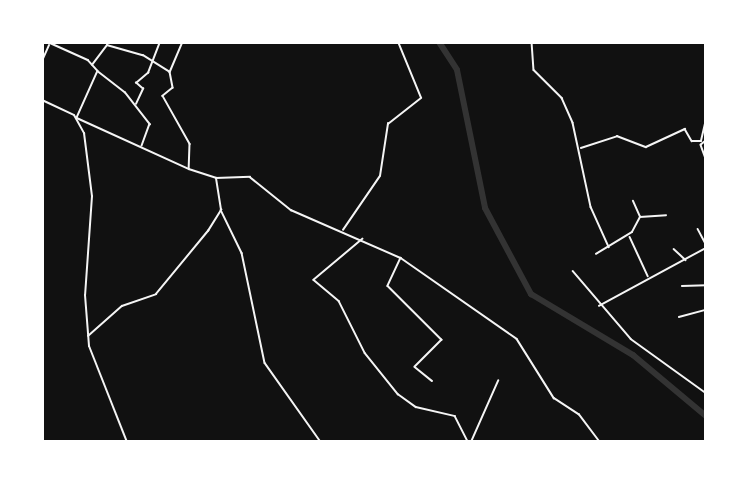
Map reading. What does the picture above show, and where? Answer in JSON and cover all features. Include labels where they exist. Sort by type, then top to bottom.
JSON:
[{"type":"main road","points":[[42,100],[77,118],[92,196],[85,295],[88,336],[127,442]]},
{"type":"street","points":[[135,105],[143,89],[136,83],[153,63],[160,42]]},
{"type":"street","points":[[183,42],[170,72],[173,88],[163,96],[190,144],[189,169]]},
{"type":"street","points":[[343,230],[380,176],[388,124],[421,98],[398,42]]},
{"type":"street","points":[[532,42],[534,70],[562,98],[580,149],[591,207],[609,247]]},
{"type":"street","points":[[42,61],[49,43],[98,71],[135,105],[150,124],[141,147]]},
{"type":"street","points":[[92,66],[107,45],[143,55],[170,72]]},
{"type":"street","points":[[98,71],[77,118],[189,169],[216,177],[249,177],[291,210],[343,230],[401,258],[517,339],[554,398],[579,414],[600,442]]},
{"type":"street","points":[[706,119],[701,141],[706,159]]},
{"type":"street","points":[[580,149],[617,136],[646,147],[685,129],[692,141],[706,141]]},
{"type":"street","points":[[216,177],[221,210],[242,253],[265,363],[321,442]]},
{"type":"street","points":[[633,201],[640,217]]},
{"type":"street","points":[[88,336],[122,306],[156,294],[221,210]]},
{"type":"street","points":[[640,217],[666,215]]},
{"type":"street","points":[[596,254],[630,236],[640,217]]},
{"type":"street","points":[[698,229],[706,244]]},
{"type":"street","points":[[630,236],[648,278]]},
{"type":"street","points":[[363,239],[314,280],[339,301],[365,353],[398,394],[416,407],[455,416],[469,442]]},
{"type":"street","points":[[598,306],[648,278],[687,261],[706,248]]},
{"type":"street","points":[[674,249],[687,261]]},
{"type":"street","points":[[401,258],[388,286],[442,340],[415,367],[432,381]]},
{"type":"street","points":[[573,271],[598,306],[631,339],[706,393]]},
{"type":"street","points":[[682,285],[706,285]]},
{"type":"street","points":[[679,317],[706,310]]},
{"type":"street","points":[[469,442],[498,381]]},
{"type":"waterway","points":[[439,42],[457,70],[485,208],[531,294],[633,355],[706,416]]}]
